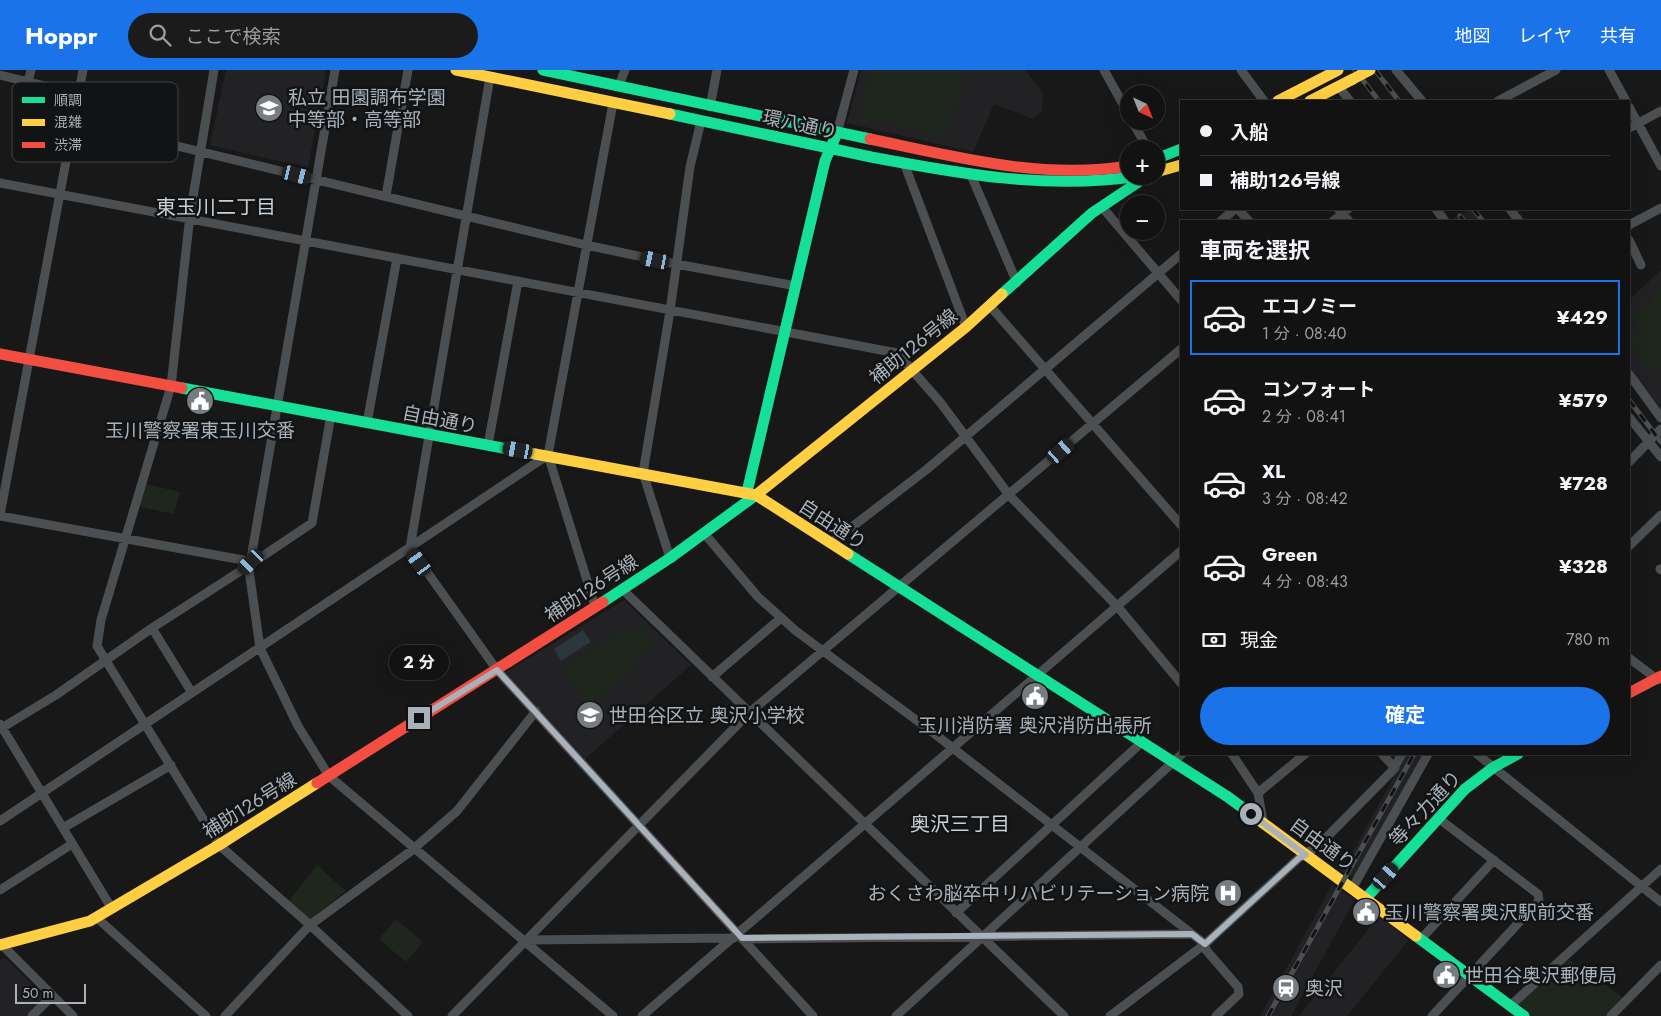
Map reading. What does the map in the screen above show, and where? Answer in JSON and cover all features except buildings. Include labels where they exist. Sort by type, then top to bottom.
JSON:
[{"type":"main road","name":"環八通り","points":[[456,70],[829,148],[971,175],[1030,183],[1059,184],[1120,179]]},
{"type":"main road","name":"環八通り","points":[[543,70],[619,85],[710,107],[1020,169],[1096,171],[1120,167]]},
{"type":"main road","points":[[1312,100],[1370,70]]},
{"type":"main road","points":[[1280,100],[1335,71]]},
{"type":"main road","points":[[752,494],[796,286],[829,148],[837,133]]},
{"type":"main road","points":[[1165,155],[1180,149]]},
{"type":"main road","points":[[1165,169],[1180,165]]},
{"type":"main road","name":"補助126号線","points":[[1,945],[97,918],[329,776],[670,558],[913,370],[1017,283],[1092,213],[1134,185]]},
{"type":"main road","name":"自由通り","points":[[0,354],[752,494],[1142,742],[1178,758],[1306,855],[1353,887],[1421,938],[1516,1012]]},
{"type":"main road","points":[[1630,693],[1659,679]]},
{"type":"main road","name":"等々力通り","points":[[1367,898],[1465,789],[1494,767],[1516,755]]},
{"type":"street","points":[[0,75],[28,82],[31,70]]},
{"type":"street","points":[[214,70],[190,218],[170,386],[97,634],[97,646],[219,845],[310,925],[408,1016]]},
{"type":"street","points":[[335,70],[249,570],[260,648],[298,726],[329,776],[613,1016]]},
{"type":"street","points":[[386,196],[408,70]]},
{"type":"street","points":[[619,85],[625,70]]},
{"type":"street","points":[[710,107],[717,70]]},
{"type":"street","points":[[837,133],[854,70]]},
{"type":"street","points":[[1104,70],[1120,99]]},
{"type":"street","points":[[1241,70],[1263,100]]},
{"type":"street","points":[[1396,70],[1421,100]]},
{"type":"street","points":[[1500,100],[1556,70]]},
{"type":"street","points":[[1609,70],[1625,100]]},
{"type":"street","points":[[490,77],[410,548],[497,670],[738,937],[813,1016]]},
{"type":"street","points":[[1338,86],[1349,100]]},
{"type":"street","points":[[596,606],[548,455],[612,102]]},
{"type":"street","points":[[1630,109],[1658,154],[1661,166]]},
{"type":"street","points":[[1630,127],[1661,110]]},
{"type":"street","points":[[670,558],[643,473],[670,311],[690,167],[701,121]]},
{"type":"street","points":[[178,146],[586,245],[796,286]]},
{"type":"street","points":[[66,162],[0,516],[251,562]]},
{"type":"street","points":[[904,163],[966,327]]},
{"type":"street","points":[[971,175],[1017,283]]},
{"type":"street","points":[[0,183],[897,353],[913,370],[1009,495],[1118,606],[1180,682]]},
{"type":"street","points":[[1102,207],[1180,299]]},
{"type":"street","points":[[1630,224],[1661,208]]},
{"type":"street","points":[[1221,220],[1236,210]]},
{"type":"street","points":[[1238,210],[1248,220]]},
{"type":"street","points":[[1334,220],[1343,210]]},
{"type":"street","points":[[1630,242],[1640,265]]},
{"type":"street","points":[[831,543],[965,436],[1180,255]]},
{"type":"street","points":[[367,423],[397,258]]},
{"type":"street","points":[[488,446],[518,281]]},
{"type":"street","points":[[990,306],[1180,524]]},
{"type":"street","points":[[452,1016],[524,940],[749,713],[1180,350]]},
{"type":"street","points":[[1630,375],[1661,418]]},
{"type":"street","points":[[112,909],[1,727],[56,695],[152,628],[312,523],[331,415]]},
{"type":"street","points":[[1630,418],[1661,457]]},
{"type":"street","points":[[1630,461],[1661,429]]},
{"type":"street","points":[[0,821],[42,795],[548,455]]},
{"type":"street","points":[[1630,545],[1661,515]]},
{"type":"street","points":[[704,532],[758,597],[781,618],[1205,944],[1206,950],[1238,987],[1239,994],[1216,1016]]},
{"type":"street","points":[[642,1016],[738,937],[1036,674],[1180,552]]},
{"type":"street","points":[[622,589],[1064,1016]]},
{"type":"street","points":[[712,677],[781,618]]},
{"type":"street","points":[[152,628],[192,693]]},
{"type":"street","points":[[1630,659],[1659,679]]},
{"type":"street","points":[[225,1016],[310,925],[414,848],[457,811],[536,711]]},
{"type":"street","points":[[956,913],[1142,742]]},
{"type":"street","points":[[1233,755],[1258,793],[1263,822]]},
{"type":"street","points":[[1258,793],[1304,755]]},
{"type":"street","points":[[1383,755],[1394,768]]},
{"type":"street","points":[[1110,1016],[1205,944],[1299,858],[1319,845],[1394,768],[1401,755]]},
{"type":"street","points":[[1353,887],[1427,755]]},
{"type":"street","points":[[1478,755],[1661,902]]},
{"type":"street","points":[[896,1016],[1178,758]]},
{"type":"street","points":[[63,828],[171,765]]},
{"type":"street","points":[[1432,1016],[1539,901],[1538,894],[1438,818]]},
{"type":"street","points":[[0,890],[72,844]]},
{"type":"street","points":[[1421,938],[1494,860]]},
{"type":"street","points":[[1516,1012],[1661,869]]},
{"type":"street","points":[[97,918],[206,1016]]},
{"type":"street","points":[[524,940],[1192,934]]},
{"type":"street","points":[[1,945],[73,1016]]},
{"type":"street","points":[[1611,1016],[1659,970]]},
{"type":"street","points":[[32,1016],[52,996]]},
{"type":"shaded area","name":"私立 田園調布学園 中等部・高等部","points":[[226,70],[326,70],[308,168],[210,145]]},
{"type":"shaded area","points":[[861,70],[1025,70],[1043,93],[1042,111],[1033,119],[994,104],[973,152],[847,123]]},
{"type":"shaded area","points":[[870,70],[958,70],[967,78],[945,137],[858,117]]},
{"type":"shaded area","points":[[1468,210],[1472,210],[1479,220],[1452,220]]},
{"type":"shaded area","points":[[1661,270],[1661,410],[1630,367],[1630,299]]},
{"type":"shaded area","points":[[1661,286],[1661,367],[1655,375],[1630,345],[1630,338],[1638,327],[1632,318],[1643,309]]},
{"type":"shaded area","points":[[143,483],[180,492],[174,514],[136,506]]},
{"type":"shaded area","name":"世田谷区立 奥沢小学校","points":[[624,600],[691,665],[585,759],[506,672]]},
{"type":"shaded area","points":[[641,625],[655,643],[638,658],[641,662],[590,705],[560,669],[623,628],[628,634]]},
{"type":"shaded area","points":[[583,630],[591,642],[561,661],[554,649]]},
{"type":"shaded area","points":[[1405,755],[1425,755],[1355,879],[1342,872]]},
{"type":"shaded area","points":[[317,865],[346,891],[310,919],[289,901]]},
{"type":"shaded area","points":[[1332,885],[1355,899],[1291,1016],[1260,1016]]},
{"type":"shaded area","points":[[1379,916],[1409,940],[1347,1016],[1299,1016]]},
{"type":"shaded area","points":[[396,919],[423,942],[406,962],[379,939]]},
{"type":"shaded area","points":[[5,958],[44,996],[44,999],[26,1016],[0,1016],[0,959]]},
{"type":"shaded area","points":[[1568,959],[1624,998],[1606,1016],[1529,1016],[1516,1006]]},
{"type":"railway","points":[[1355,70],[1378,100]]},
{"type":"railway","points":[[1375,70],[1398,100]]},
{"type":"railway","points":[[1474,210],[1482,220]]},
{"type":"railway","points":[[1460,216],[1463,220]]},
{"type":"railway","points":[[1630,401],[1661,442]]},
{"type":"railway","points":[[1268,1016],[1413,755]]},
{"type":"traffic: fast","points":[[543,70],[870,139]]},
{"type":"traffic: fast","points":[[670,114],[871,157],[971,174],[1038,181],[1120,178]]},
{"type":"traffic: fast","points":[[747,492],[825,161],[837,133]]},
{"type":"traffic: fast","points":[[1165,155],[1180,149]]},
{"type":"traffic: fast","points":[[1002,294],[1092,213],[1134,185]]},
{"type":"traffic: fast","points":[[182,388],[535,454]]},
{"type":"traffic: fast","points":[[603,602],[670,558],[756,495]]},
{"type":"traffic: fast","points":[[848,554],[1228,797],[1263,823]]},
{"type":"traffic: fast","points":[[1367,897],[1465,789],[1494,767],[1516,755]]},
{"type":"traffic: fast","points":[[1416,936],[1524,1016]]},
{"type":"traffic: slow","points":[[456,70],[670,114]]},
{"type":"traffic: slow","points":[[1280,100],[1338,70]]},
{"type":"traffic: slow","points":[[1353,79],[1370,70]]},
{"type":"traffic: slow","points":[[1312,100],[1353,79]]},
{"type":"traffic: slow","points":[[1165,169],[1180,165]]},
{"type":"traffic: slow","points":[[756,495],[966,327],[1002,294]]},
{"type":"traffic: slow","points":[[535,454],[756,495],[848,554]]},
{"type":"traffic: slow","points":[[0,945],[90,921],[219,845],[317,783]]},
{"type":"traffic: slow","points":[[1263,823],[1416,936]]},
{"type":"traffic: jam","points":[[870,139],[967,159],[1031,168],[1096,170],[1120,167]]},
{"type":"traffic: jam","points":[[0,354],[182,388]]},
{"type":"traffic: jam","points":[[317,783],[603,602]]},
{"type":"traffic: jam","points":[[1630,692],[1661,676]]},
{"type":"place","name":"私立 田園調布学園 中等部・高等部","points":[[269,108]]},
{"type":"place","name":"玉川警察署東玉川交番","points":[[200,401]]},
{"type":"place","name":"玉川消防署 奥沢消防出張所","points":[[1035,696]]},
{"type":"place","name":"世田谷区立 奥沢小学校","points":[[590,715]]},
{"type":"place","name":"おくさわ脳卒中リハビリテーション病院","points":[[1228,893]]},
{"type":"place","name":"玉川警察署奥沢駅前交番","points":[[1366,912]]},
{"type":"place","name":"世田谷奥沢郵便局","points":[[1446,975]]},
{"type":"place","name":"奥沢","points":[[1286,988]]},
{"type":"district","name":"東玉川二丁目","points":[[216,207]]},
{"type":"district","name":"奥沢三丁目","points":[[960,824]]},
{"type":"route","points":[[419,718],[497,670],[742,938],[1192,934],[1205,944],[1299,858],[1306,855],[1251,814]]}]
